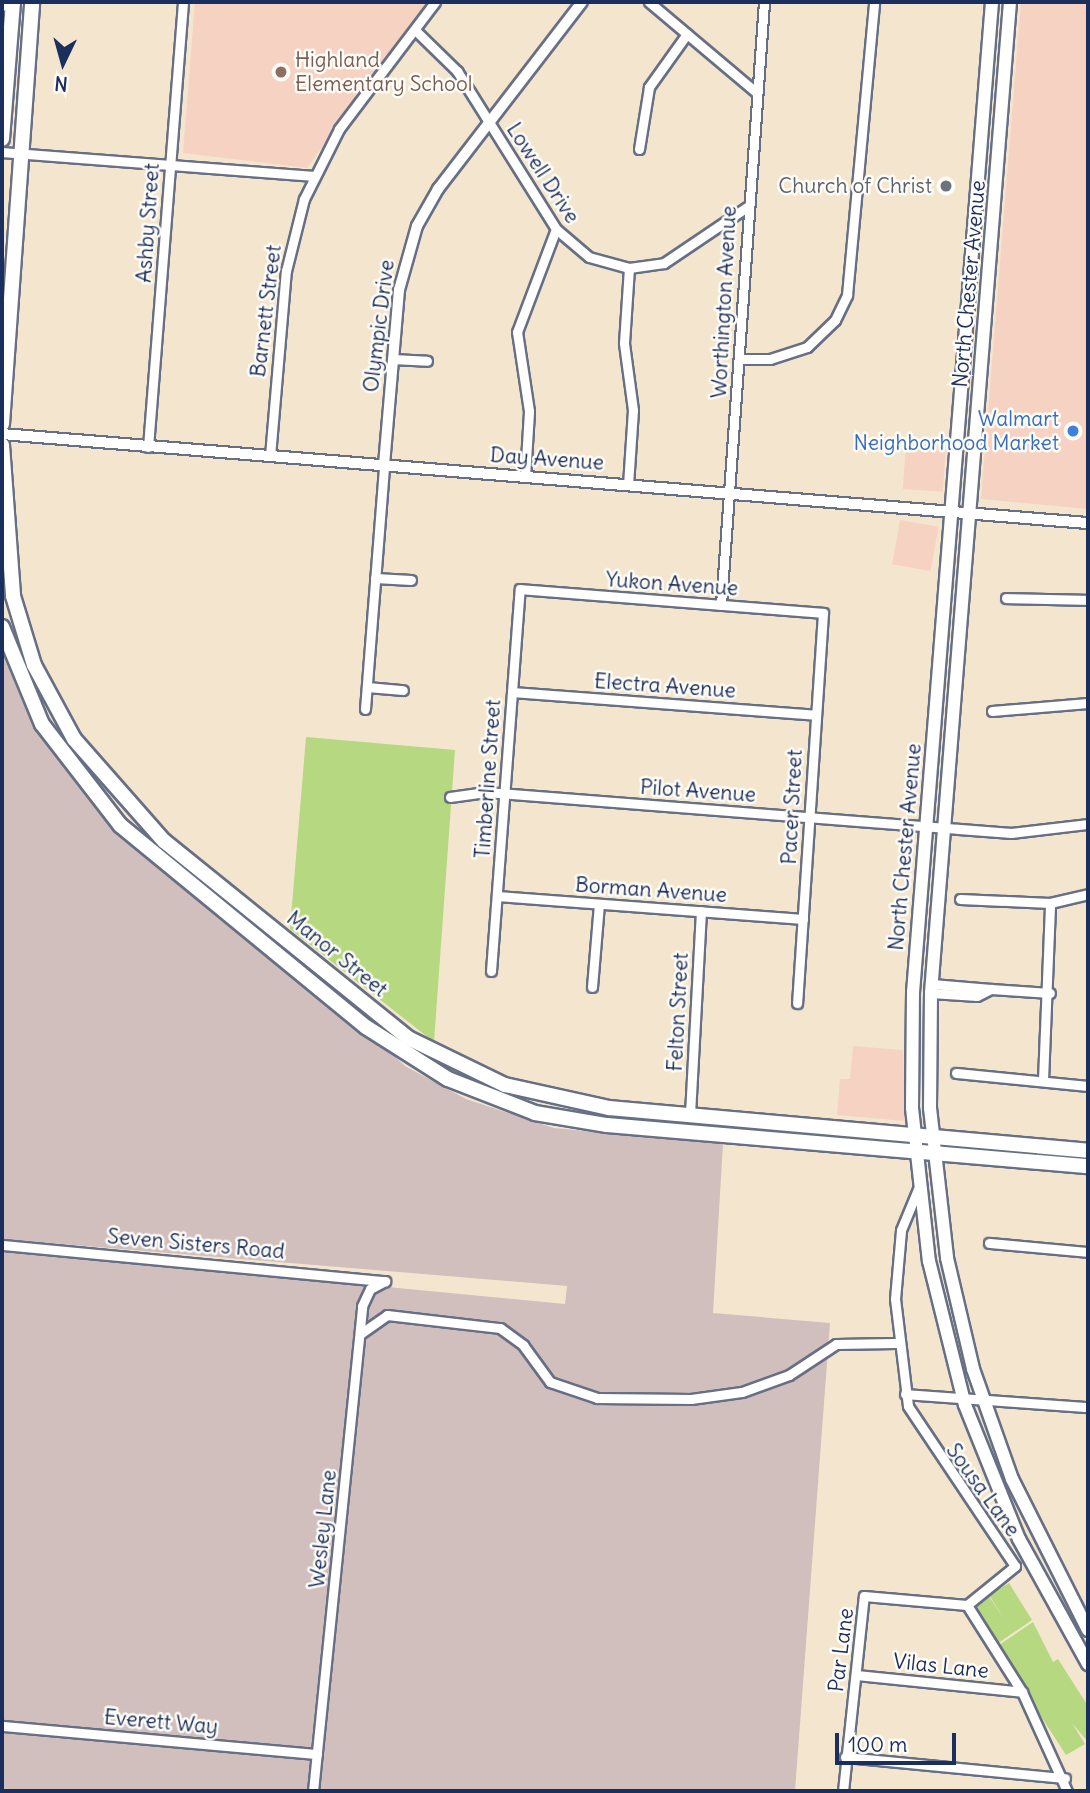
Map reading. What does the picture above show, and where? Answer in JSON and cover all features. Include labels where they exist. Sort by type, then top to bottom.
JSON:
[{"type":"main road","points":[[2,139],[13,2]]},
{"type":"main road","points":[[2,424],[19,154],[32,2]]},
{"type":"main road","name":"North Chester Avenue","points":[[992,2],[911,1031],[918,1189],[936,1295],[963,1396],[1019,1539],[1088,1664]]},
{"type":"main road","name":"North Chester Avenue","points":[[1010,2],[932,988],[934,1135],[947,1258],[982,1399],[1035,1532],[1088,1630]]},
{"type":"main road","points":[[983,111],[998,164]]},
{"type":"main road","points":[[973,237],[988,274]]},
{"type":"main road","points":[[970,281],[979,286],[985,325]]},
{"type":"main road","name":"Manor Street","points":[[2,445],[9,575],[34,666],[74,739],[137,815],[376,1013],[456,1063],[539,1096],[690,1114],[1088,1151]]},
{"type":"main road","name":"Manor Street","points":[[2,627],[42,724],[120,825],[366,1027],[447,1079],[536,1113],[607,1125],[1088,1166]]},
{"type":"street","name":"Ashby Street","points":[[148,447],[183,2]]},
{"type":"street","name":"Barnett Street","points":[[270,456],[285,271],[313,176],[346,119],[435,2]]},
{"type":"street","name":"Olympic Drive","points":[[365,709],[400,280],[417,226],[489,121],[582,2]]},
{"type":"street","points":[[649,2],[756,92]]},
{"type":"street","name":"Worthington Avenue","points":[[721,605],[747,207],[764,2]]},
{"type":"street","points":[[739,359],[770,359],[807,347],[835,320],[847,295],[874,2]]},
{"type":"street","name":"Lowell Drive","points":[[415,30],[457,71],[556,229],[589,257],[629,268],[679,258],[747,207]]},
{"type":"street","points":[[639,149],[649,88],[687,34]]},
{"type":"street","points":[[2,152],[313,176]]},
{"type":"street","points":[[526,477],[529,411],[517,332],[556,229]]},
{"type":"street","points":[[628,485],[633,410],[624,330],[629,268]]},
{"type":"street","points":[[392,359],[427,362]]},
{"type":"street","name":"Day Avenue","points":[[2,434],[1088,523]]},
{"type":"street","points":[[375,578],[411,580]]},
{"type":"street","name":"Yukon Avenue","points":[[520,589],[822,613]]},
{"type":"street","name":"Timberline Street","points":[[491,971],[520,589]]},
{"type":"street","points":[[1006,598],[1088,600]]},
{"type":"street","name":"Pacer Street","points":[[797,1003],[822,613]]},
{"type":"street","points":[[367,687],[403,690]]},
{"type":"street","name":"Electra Avenue","points":[[512,692],[815,715]]},
{"type":"street","points":[[992,711],[1088,704]]},
{"type":"street","name":"Pilot Avenue","points":[[450,797],[504,794],[1029,834],[1088,824]]},
{"type":"street","points":[[960,899],[1051,903],[1088,894]]},
{"type":"street","name":"Borman Avenue","points":[[497,896],[803,919]]},
{"type":"street","points":[[1044,1080],[1050,993],[1051,903]]},
{"type":"street","points":[[592,987],[599,904]]},
{"type":"street","name":"Felton Street","points":[[690,1114],[701,911]]},
{"type":"street","points":[[932,988],[977,996],[991,989],[1050,993]]},
{"type":"street","points":[[956,1073],[1088,1086]]},
{"type":"street","points":[[918,1189],[901,1230],[896,1343],[905,1394],[963,1396],[1088,1408]]},
{"type":"street","points":[[989,1242],[1088,1252]]},
{"type":"street","name":"Seven Sisters Road","points":[[2,1245],[385,1281]]},
{"type":"street","name":"Wesley Lane","points":[[313,1791],[364,1300],[385,1281]]},
{"type":"street","points":[[360,1334],[387,1315],[500,1328],[523,1345],[550,1382],[593,1398],[691,1399],[742,1392],[789,1375],[836,1344],[896,1343]]},
{"type":"street","name":"Sousa Lane","points":[[905,1394],[923,1437],[1015,1566],[967,1605]]},
{"type":"street","name":"Par Lane","points":[[843,1791],[864,1596],[967,1605]]},
{"type":"street","points":[[967,1605],[1022,1692],[1065,1778],[1067,1791]]},
{"type":"street","name":"Vilas Lane","points":[[856,1675],[1022,1692]]},
{"type":"street","name":"Everett Way","points":[[2,1726],[317,1754]]},
{"type":"street","points":[[845,1758],[1065,1778]]},
{"type":"shaded area","name":"Highland Elementary School","points":[[195,2],[427,2],[307,168],[183,153]]},
{"type":"shaded area","points":[[1021,2],[1088,4],[1088,509],[981,499]]},
{"type":"shaded area","points":[[906,444],[946,447],[943,492],[903,489]]},
{"type":"shaded area","points":[[900,520],[938,527],[931,571],[892,564]]},
{"type":"shaded area","points":[[2,649],[30,717],[118,828],[256,928],[405,1066],[466,1099],[554,1128],[723,1144],[713,1313],[830,1323],[795,1791],[2,1791],[2,1250],[565,1304],[567,1286],[2,1239]]},
{"type":"shaded area","points":[[853,1046],[903,1050],[905,1121],[837,1115],[840,1079],[850,1079]]},
{"type":"green space","points":[[306,737],[455,750],[434,1042],[290,929]]},
{"type":"green space","points":[[1009,1583],[1032,1620],[994,1646],[970,1606],[988,1595],[1005,1620],[989,1595]]},
{"type":"green space","points":[[1033,1622],[1053,1662],[1058,1659],[1088,1706],[1088,1742],[1072,1723],[1085,1744],[1066,1755],[996,1647]]},
{"type":"place","name":"Highland Elementary School","points":[[281,72]]},
{"type":"place","name":"Church of Christ","points":[[946,186]]},
{"type":"place","name":"Walmart Neighborhood Market","points":[[1073,431]]}]
